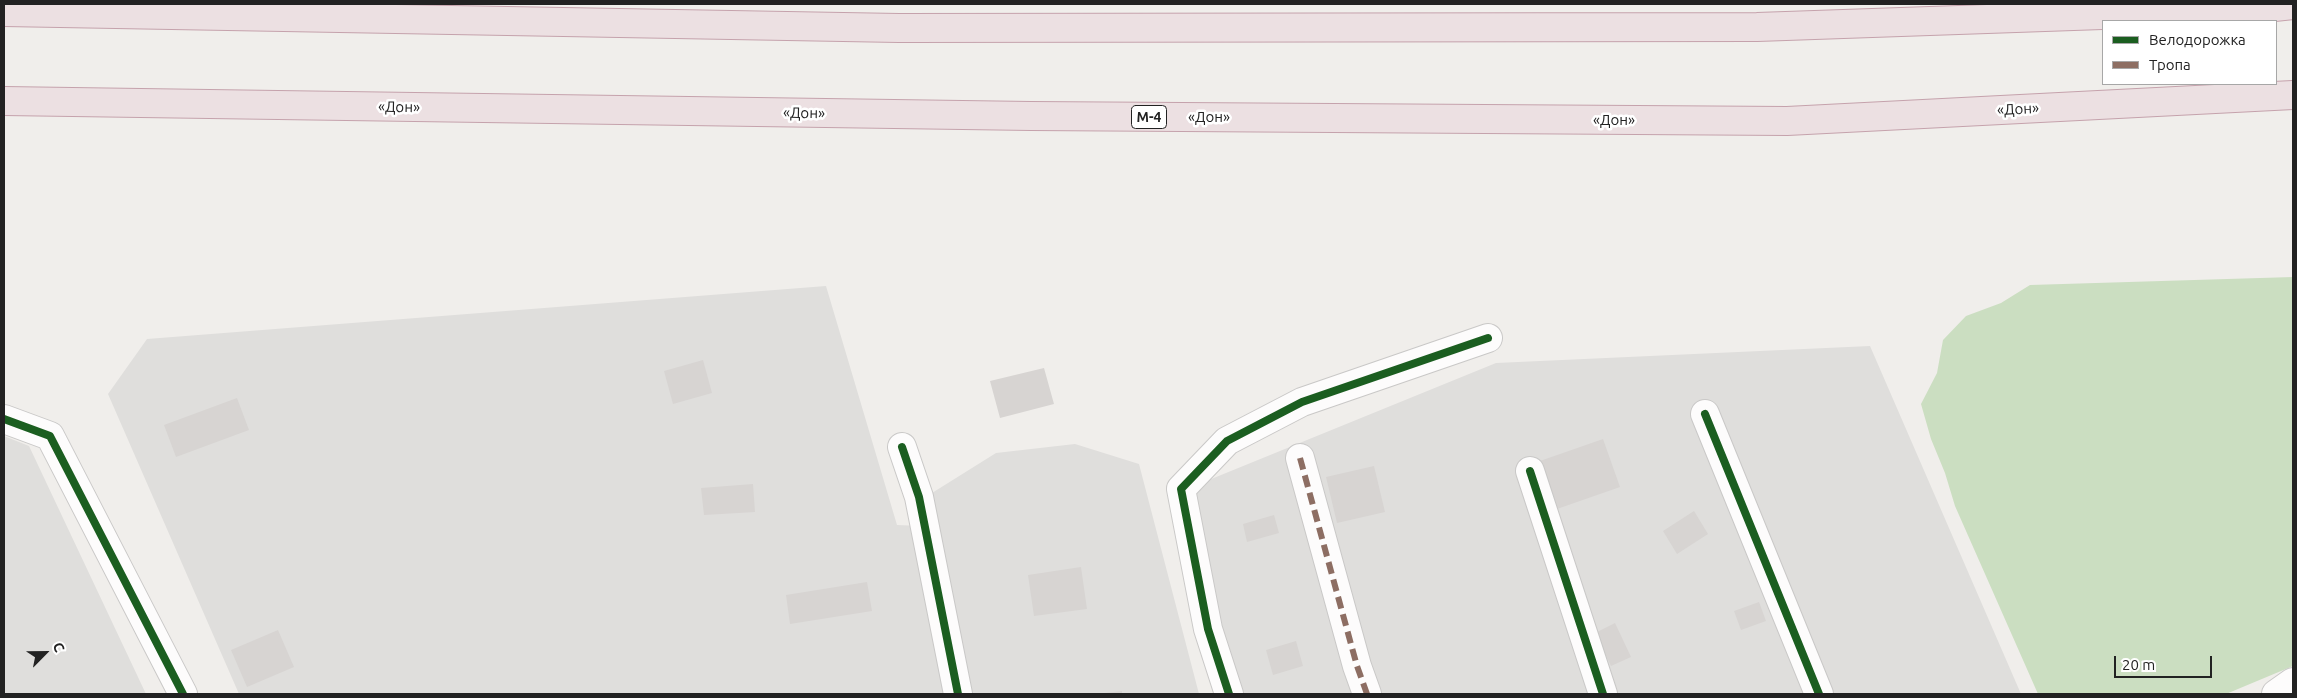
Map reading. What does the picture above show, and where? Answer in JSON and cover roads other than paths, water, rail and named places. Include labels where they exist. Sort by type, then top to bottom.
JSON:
[{"type":"highway","points":[[4,12],[899,28],[1717,27],[2227,11],[2293,5]]},
{"type":"highway","name":"«Дон»","points":[[4,100],[1041,116],[1787,121],[2293,95]]},
{"type":"street","points":[[1229,694],[1208,629],[1181,489],[1227,442],[1302,402],[1488,338]]},
{"type":"street","points":[[1705,414],[1819,694]]},
{"type":"street","points":[[4,419],[50,436],[183,694]]},
{"type":"street","points":[[902,447],[919,497],[958,694]]},
{"type":"street","points":[[1300,458],[1357,666],[1367,694]]},
{"type":"street","points":[[1530,471],[1603,694]]},
{"type":"street","points":[[2276,694],[2293,682]]}]
